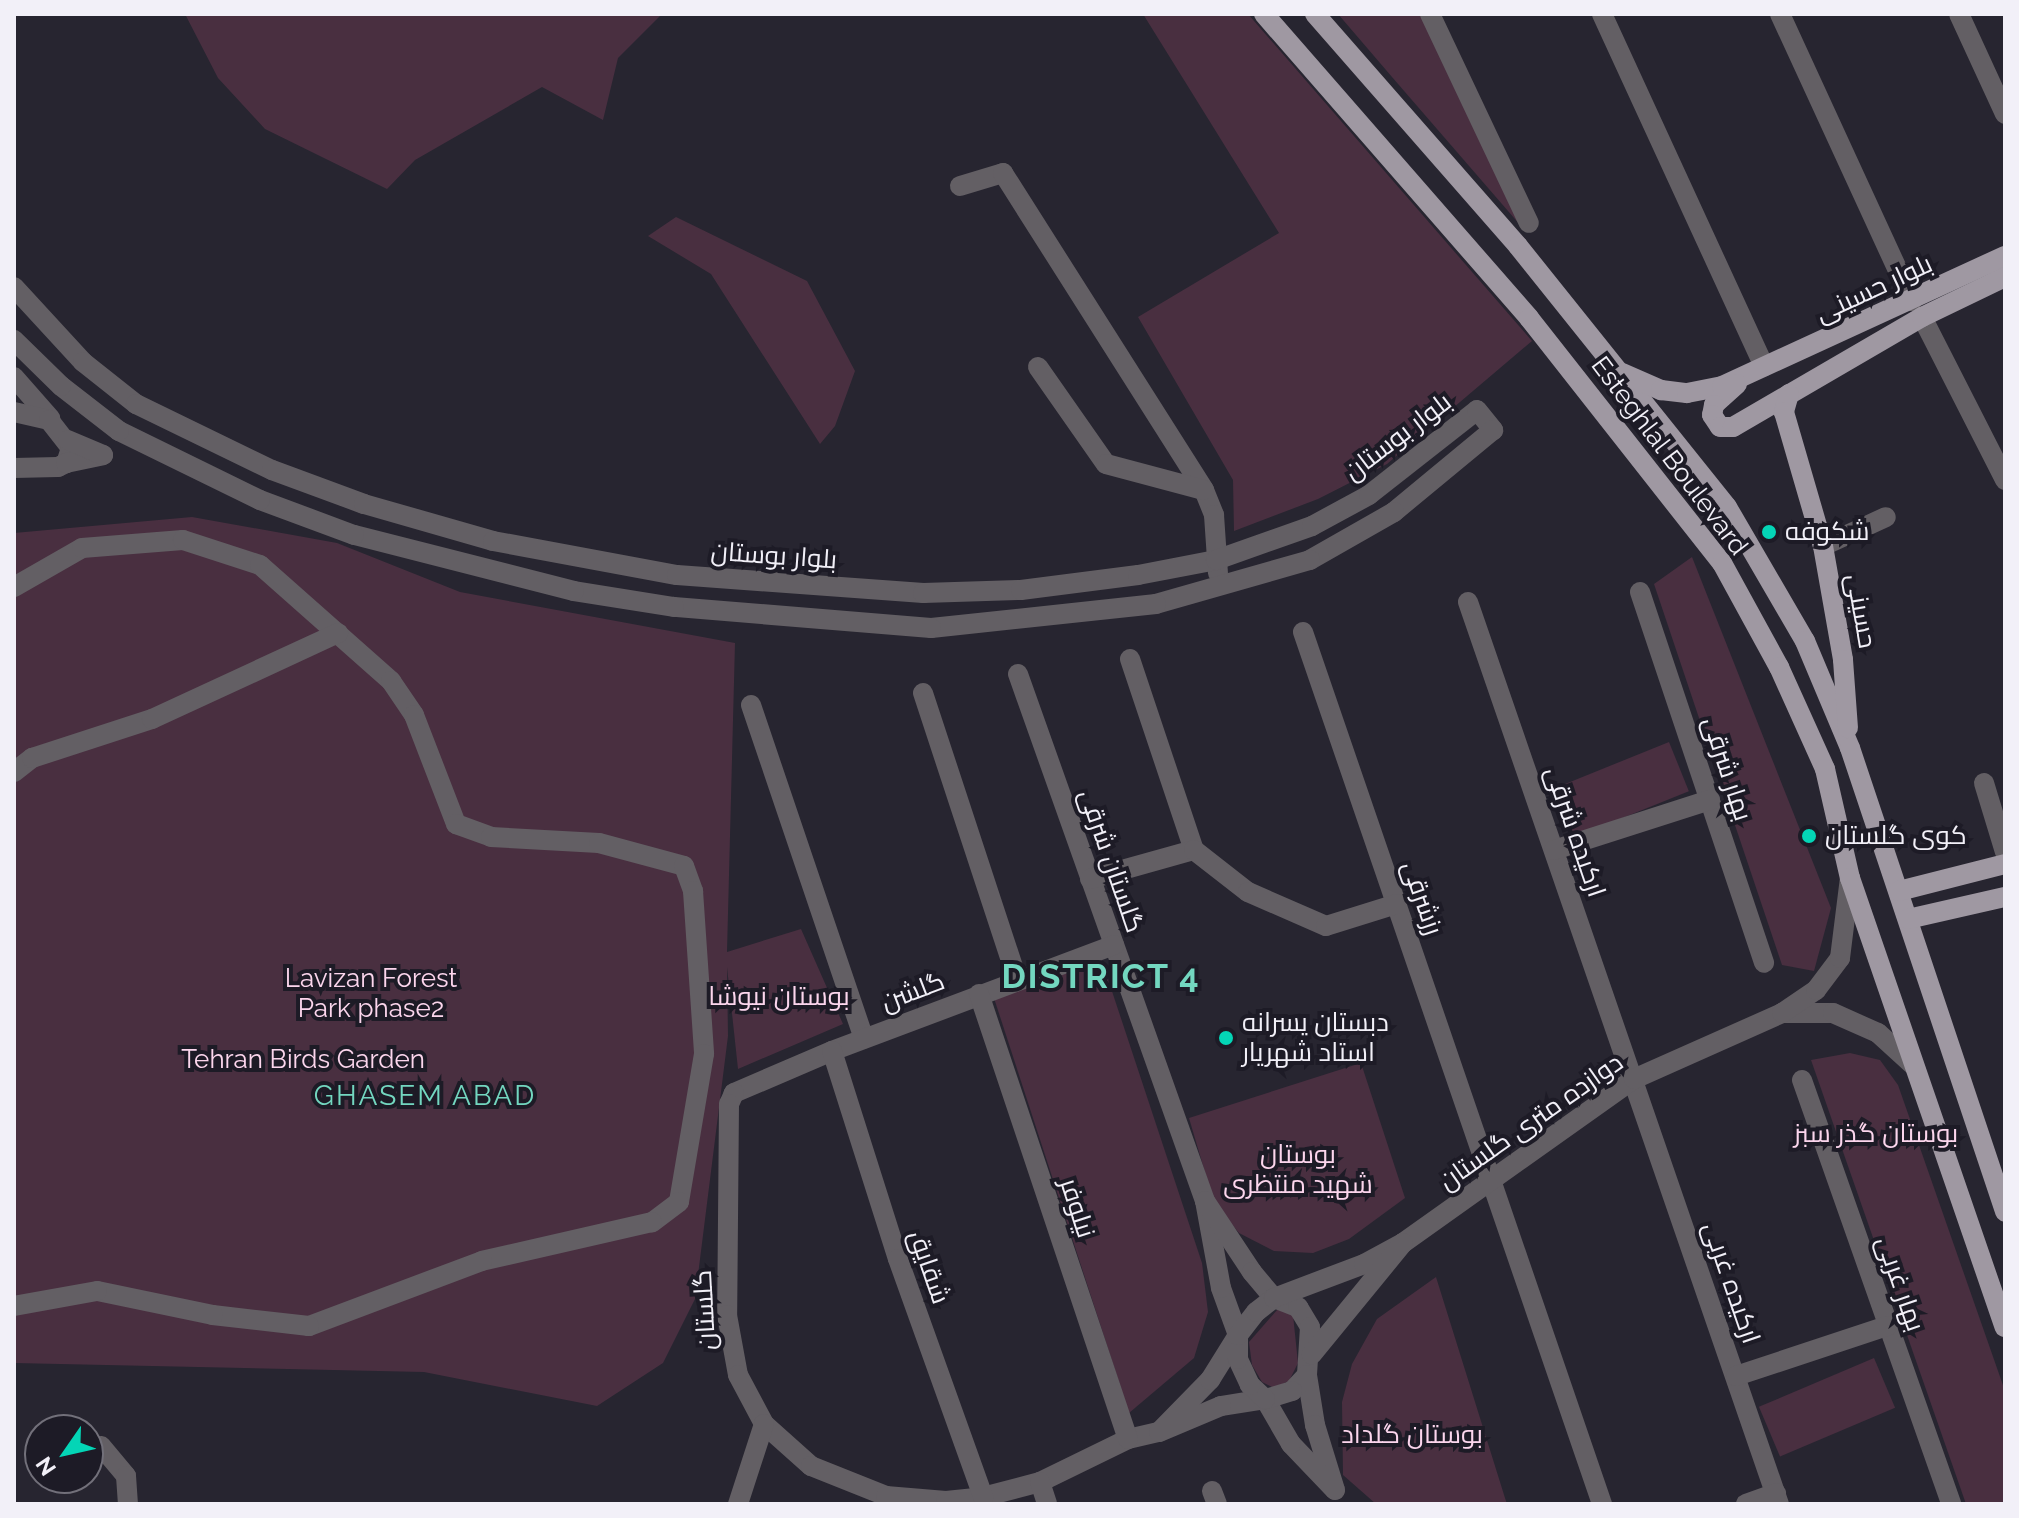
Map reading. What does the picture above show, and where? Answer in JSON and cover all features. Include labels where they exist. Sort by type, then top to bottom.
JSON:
[{"type":"main road","name":"Esteghlal Boulevard","points":[[1264,14],[1529,318],[1697,529],[1779,667],[1825,769],[1850,878],[2005,1327]]},
{"type":"main road","name":"Esteghlal Boulevard","points":[[1315,14],[1518,246],[1727,507],[1805,641],[1850,748],[2005,1212]]},
{"type":"main road","name":"بلوار حسینی","points":[[2005,256],[1917,309],[1789,394],[1733,427],[1715,422],[1719,397],[1764,367],[1917,309],[2005,277]]},
{"type":"main road","points":[[1617,371],[1661,390],[1687,393],[1722,386],[1764,367]]},
{"type":"main road","name":"حسینی","points":[[1789,394],[1784,412],[1789,437],[1823,546],[1843,660],[1850,748]]},
{"type":"main road","points":[[1697,529],[1727,507]]},
{"type":"main road","points":[[1899,891],[2005,864]]},
{"type":"main road","points":[[1947,879],[1941,897],[1967,905]]},
{"type":"main road","points":[[1908,919],[2005,897]]},
{"type":"street","points":[[1430,14],[1529,223]]},
{"type":"street","points":[[1602,14],[1764,367]]},
{"type":"street","points":[[1780,14],[1917,309],[2005,480]]},
{"type":"street","points":[[1959,14],[2005,114]]},
{"type":"street","points":[[960,186],[1003,173],[1204,490],[1214,515],[1220,589]]},
{"type":"street","name":"بلوار بوستان","points":[[14,287],[83,362],[136,404],[272,470],[364,504],[487,539],[677,575],[923,593],[1021,590],[1216,560],[1334,514],[1369,495],[1477,410],[1493,430],[1346,544],[1220,589],[1156,604],[931,628],[674,607],[485,572],[354,535],[260,500],[119,431],[61,386],[14,340]]},
{"type":"street","points":[[1038,367],[1106,464],[1204,490]]},
{"type":"street","points":[[14,377],[63,434],[71,448],[66,463]]},
{"type":"street","points":[[14,468],[37,470],[103,455],[136,404]]},
{"type":"street","points":[[14,411],[38,414],[63,434],[103,455]]},
{"type":"street","points":[[1334,514],[1346,544]]},
{"type":"street","points":[[1823,546],[1886,517]]},
{"type":"street","points":[[485,572],[487,539]]},
{"type":"street","points":[[14,587],[82,548],[183,540],[260,565],[391,681],[414,715],[456,824],[491,837],[599,843],[684,866],[693,891],[704,1054],[679,1202],[652,1222],[482,1261],[309,1326],[213,1315],[97,1291],[14,1306]]},
{"type":"street","points":[[485,572],[513,545]]},
{"type":"street","name":"بهار شرقی","points":[[1640,592],[1764,963]]},
{"type":"street","points":[[923,593],[931,628]]},
{"type":"street","name":"ارکیده شرقی","points":[[1468,602],[1634,1079]]},
{"type":"street","name":"رزشرقی","points":[[1303,632],[1602,1504]]},
{"type":"street","points":[[14,772],[32,758],[152,719],[338,633]]},
{"type":"street","points":[[1130,659],[1194,850],[1248,892],[1326,926],[1396,904]]},
{"type":"street","name":"گلستان شرقی","points":[[1018,674],[1205,1201]]},
{"type":"street","points":[[923,693],[1017,979]]},
{"type":"street","points":[[751,705],[864,1038]]},
{"type":"street","points":[[1984,783],[2005,852]]},
{"type":"street","points":[[1554,850],[1710,800]]},
{"type":"street","points":[[1090,879],[1194,850]]},
{"type":"street","points":[[1782,1013],[1816,990],[1840,958],[1850,878]]},
{"type":"street","name":"گلشن","points":[[734,1093],[864,1038],[1114,945]]},
{"type":"street","name":"نیلوفر","points":[[979,994],[1128,1439]]},
{"type":"street","points":[[1782,1013],[1833,1013],[1878,1033],[1912,1064]]},
{"type":"street","name":"دوازده متری گلستان","points":[[1403,1243],[1634,1079],[1782,1013]]},
{"type":"street","name":"شقایق","points":[[832,1051],[898,1259],[983,1497]]},
{"type":"street","name":"ارکیده غربی","points":[[1634,1079],[1777,1499]]},
{"type":"street","name":"بهار غربی","points":[[1802,1080],[1951,1504]]},
{"type":"street","name":"گلستان","points":[[734,1093],[729,1104],[727,1315],[738,1375],[764,1424],[811,1466],[860,1489],[916,1501],[983,1497],[1040,1482],[1128,1439],[1159,1432],[1221,1406],[1265,1399]]},
{"type":"street","points":[[1205,1201],[1274,1298],[1298,1307],[1310,1327],[1312,1354],[1307,1375],[1315,1425],[1342,1497]]},
{"type":"street","points":[[1205,1201],[1221,1288],[1238,1335],[1238,1359],[1250,1385],[1265,1399],[1291,1444],[1342,1497]]},
{"type":"street","points":[[1159,1432],[1210,1380],[1238,1335],[1274,1298],[1364,1264],[1403,1243]]},
{"type":"street","points":[[1312,1354],[1403,1243]]},
{"type":"street","points":[[1736,1376],[1887,1326]]},
{"type":"street","points":[[1265,1399],[1292,1391],[1307,1375]]},
{"type":"street","points":[[738,1504],[764,1424]]},
{"type":"street","points":[[104,1450],[126,1476],[128,1504]]},
{"type":"street","points":[[1040,1482],[1047,1504]]},
{"type":"street","points":[[1746,1504],[1777,1499]]},
{"type":"green space","points":[[185,14],[662,14],[618,58],[603,120],[542,87],[415,160],[387,189],[265,129],[218,78]]},
{"type":"green space","points":[[1143,14],[1248,14],[1532,341],[1387,464],[1318,499],[1234,531],[1233,480],[1138,317],[1279,233]]},
{"type":"green space","points":[[1338,14],[1422,14],[1521,226],[1392,77]]},
{"type":"green space","points":[[676,217],[807,281],[855,371],[835,426],[820,444],[711,274],[648,236]]},
{"type":"green space","name":"Lavizan Forest Park phase2","points":[[192,517],[337,543],[460,592],[735,643],[727,952],[801,929],[843,1024],[738,1069],[727,967],[728,1036],[695,1299],[663,1363],[597,1406],[424,1372],[14,1363],[14,533]]},
{"type":"green space","points":[[1692,557],[1831,908],[1814,971],[1782,965],[1654,584]]},
{"type":"green space","points":[[1669,742],[1689,791],[1572,838],[1552,789]]},
{"type":"green space","points":[[1101,958],[1202,1263],[1208,1312],[1194,1358],[1129,1413],[993,995]]},
{"type":"green space","name":"بوستان گذر سبز","points":[[1850,1053],[1880,1060],[1898,1085],[2005,1391],[2005,1504],[1966,1504],[1811,1060]]},
{"type":"green space","name":"بوستان شهید منتظری","points":[[1361,1063],[1405,1198],[1349,1239],[1313,1253],[1274,1251],[1239,1233],[1214,1203],[1189,1118]]},
{"type":"green space","name":"بوستان گلداد","points":[[1436,1277],[1507,1504],[1376,1504],[1343,1475],[1342,1402],[1352,1364],[1377,1319]]},
{"type":"green space","points":[[1278,1309],[1293,1315],[1298,1363],[1289,1381],[1274,1388],[1262,1382],[1252,1365],[1249,1342]]},
{"type":"green space","points":[[1874,1358],[1895,1408],[1780,1457],[1759,1407]]},
{"type":"place","name":"شکوفه","points":[[1769,532]]},
{"type":"place","name":"کوی گلستان","points":[[1809,836]]},
{"type":"place","name":"دبستان پسرانه استاد شهريار","points":[[1226,1038]]},
{"type":"district","name":"DISTRICT 4","points":[[1101,977]]},
{"type":"district","name":"GHASEM ABAD","points":[[425,1096]]},
{"type":"park label","name":"بوستان نیوشا","points":[[779,997]]},
{"type":"park label","name":"Tehran Birds Garden","points":[[303,1060]]}]
